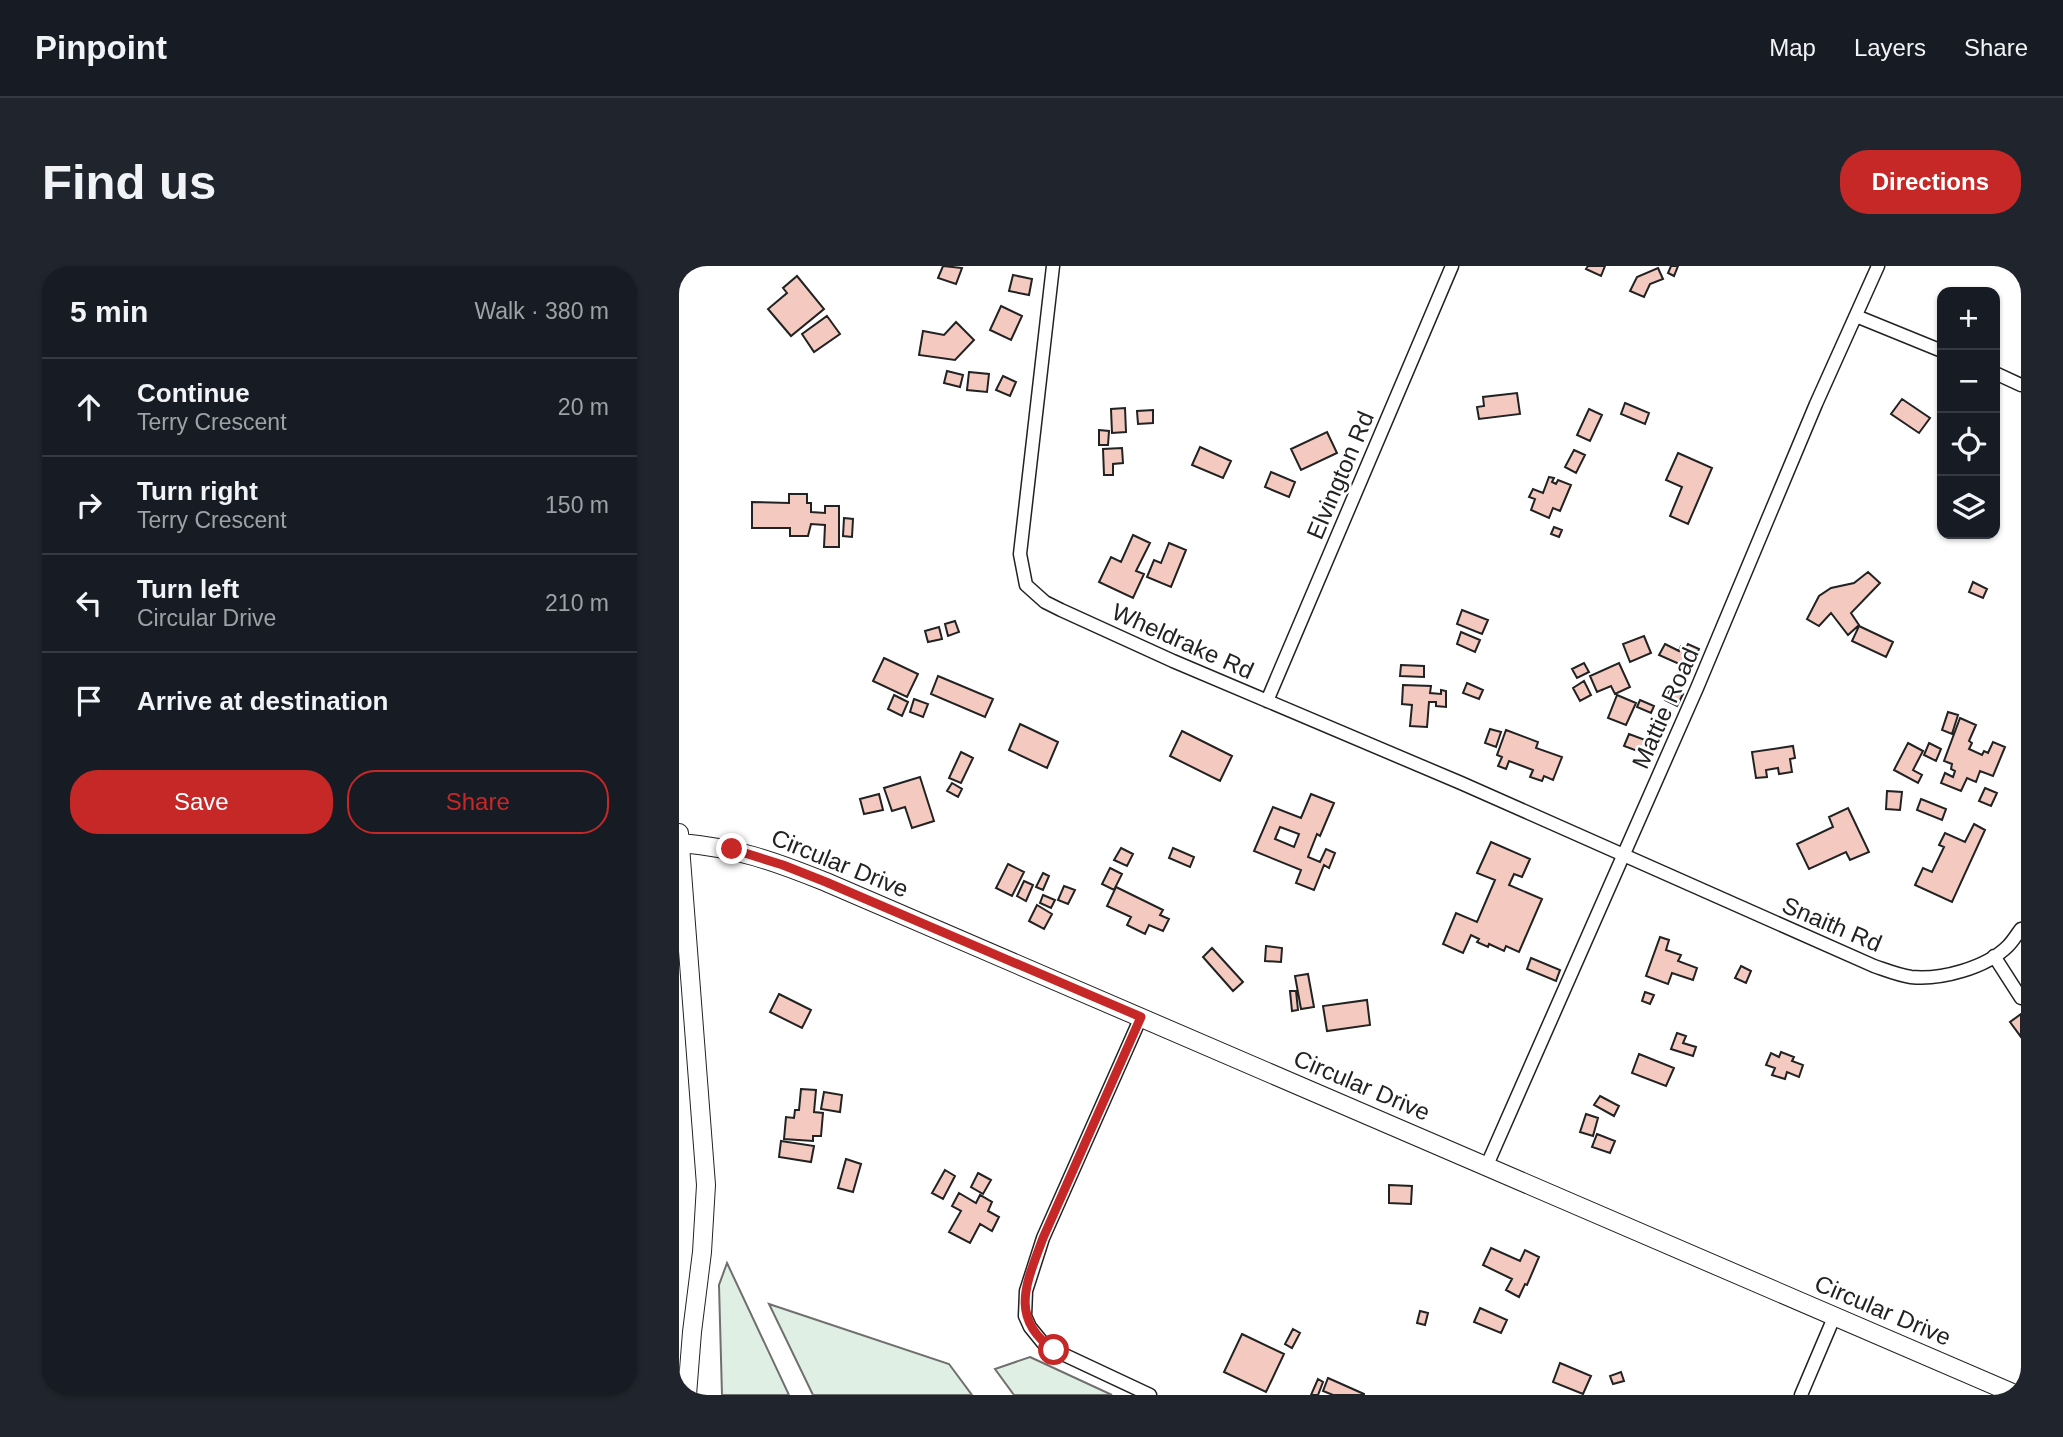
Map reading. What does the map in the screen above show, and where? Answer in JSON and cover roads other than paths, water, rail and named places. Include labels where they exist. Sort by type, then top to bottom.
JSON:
[{"type":"street","name":"Wheldrake Rd","points":[[1053,266],[1020,554],[1026,585],[1045,602],[1061,610],[1623,855]]},
{"type":"street","name":"Elvington Rd","points":[[1267,701],[1452,266]]},
{"type":"street","name":"Mattie Road","points":[[1486,1165],[1697,688],[1811,416],[1878,266]]},
{"type":"street","points":[[1856,316],[1940,350]]},
{"type":"street","points":[[2000,375],[2021,384]]},
{"type":"street","points":[[680,837],[706,1185],[687,1395]]},
{"type":"street","name":"Circular Drive","points":[[680,837],[783,865],[2017,1395]]},
{"type":"street","name":"Snaith Rd","points":[[1623,855],[1900,975],[1923,978],[1962,970],[1993,956],[2007,946],[2021,929]]},
{"type":"street","points":[[1993,956],[2021,998]]},
{"type":"street","points":[[1141,1017],[1043,1238],[1031,1272],[1024,1304],[1030,1327],[1043,1343],[1150,1395]]},
{"type":"street","points":[[1801,1395],[1835,1315]]}]
